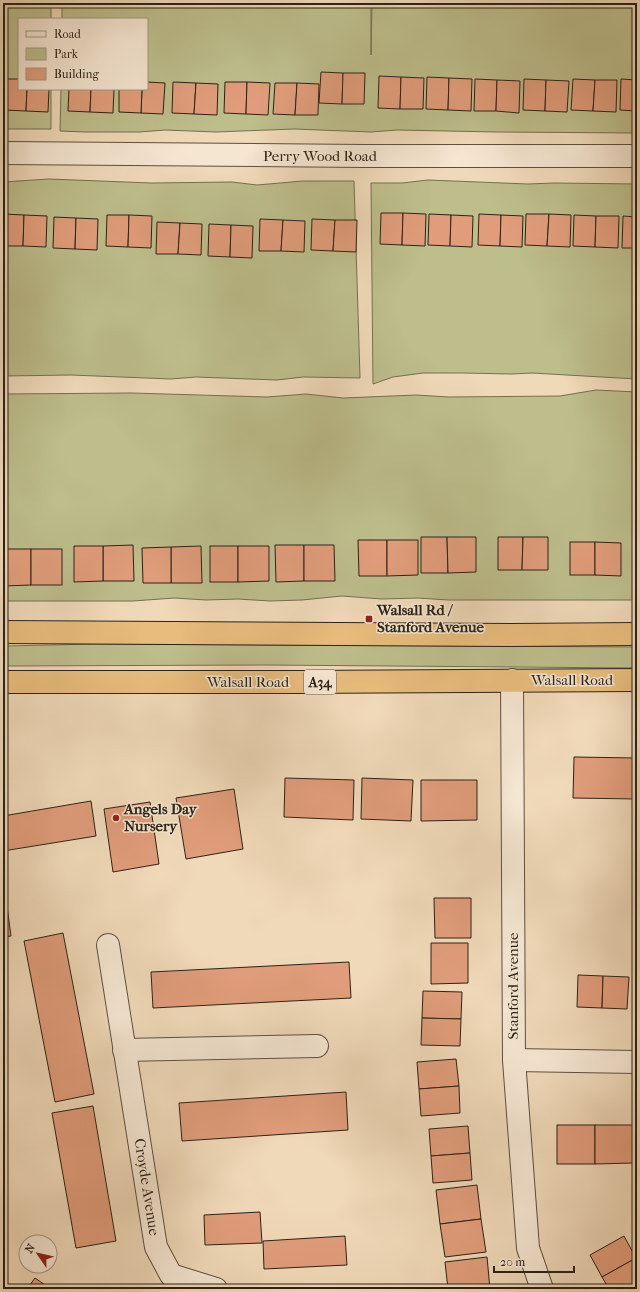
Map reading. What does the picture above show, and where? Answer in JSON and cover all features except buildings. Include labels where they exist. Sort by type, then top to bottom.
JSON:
[{"type":"highway","points":[[3,632],[511,635],[637,634]]},
{"type":"highway","name":"Walsall Road","points":[[3,682],[637,680]]},
{"type":"street","name":"Perry Wood Road","points":[[3,153],[364,156],[637,156]]},
{"type":"street","name":"Stanford Avenue","points":[[512,680],[514,1060],[528,1248],[542,1289]]},
{"type":"street","name":"Croyde Avenue","points":[[108,945],[156,1247],[171,1275],[216,1289]]},
{"type":"street","points":[[124,1050],[316,1047]]},
{"type":"street","points":[[514,1060],[637,1062]]},
{"type":"green space","points":[[3,3],[51,3],[51,18],[18,18],[18,90],[51,90],[51,129],[3,129]]},
{"type":"green space","points":[[62,3],[371,3],[371,55],[372,3],[637,3],[637,133],[397,130],[371,132],[294,129],[216,132],[165,130],[139,132],[60,131],[61,90],[148,90],[148,18],[62,18]]},
{"type":"green space","points":[[49,179],[151,183],[232,182],[257,185],[303,181],[354,181],[360,378],[303,377],[277,380],[196,377],[171,379],[71,375],[3,376],[3,182]]},
{"type":"green space","points":[[428,180],[528,184],[637,184],[637,379],[532,373],[423,373],[393,377],[373,384],[371,183],[402,183]]},
{"type":"green space","points":[[596,390],[637,392],[637,600],[448,600],[418,598],[382,599],[342,596],[302,600],[270,601],[174,598],[133,601],[3,601],[3,394],[132,393],[267,397],[306,394],[343,398],[416,395],[449,397],[560,396]]},
{"type":"green space","points":[[97,644],[637,647],[637,668],[266,665],[3,666],[3,646]]},
{"type":"place","name":"Walsall Rd / Stanford Avenue","points":[[369,619]]},
{"type":"place","name":"Angels Day Nursery","points":[[116,818]]}]
